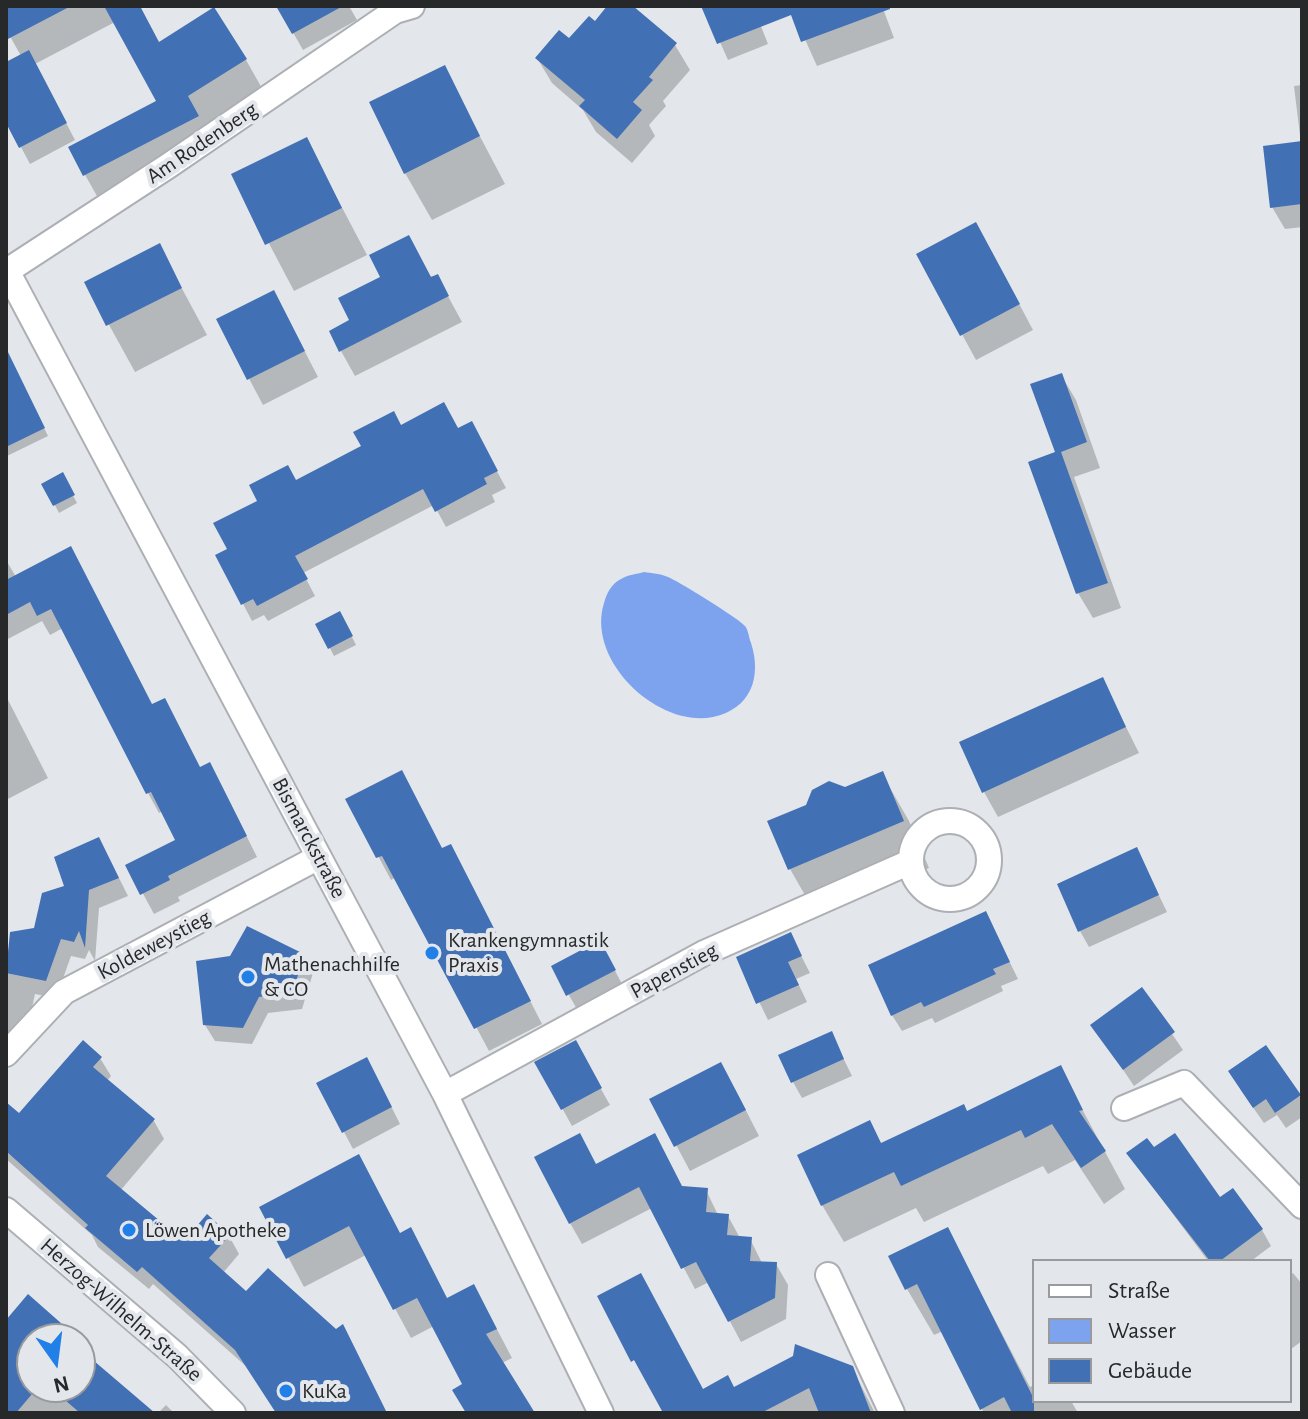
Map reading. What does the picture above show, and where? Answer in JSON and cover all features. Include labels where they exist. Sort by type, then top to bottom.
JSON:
[{"type":"street","name":"Am Rodenberg","points":[[6,270],[168,166],[400,8]]},
{"type":"street","name":"Bismarckstraße","points":[[6,270],[14,303],[319,857],[445,1094],[601,1413]]},
{"type":"street","name":"Koldeweystieg","points":[[6,1054],[64,992],[319,857]]},
{"type":"street","name":"Papenstieg","points":[[445,1094],[704,953],[910,862]]},
{"type":"street","points":[[1124,1108],[1184,1083],[1302,1206]]},
{"type":"street","name":"Herzog-Wilhelm-Straße","points":[[6,1210],[177,1356],[233,1413]]},
{"type":"street","points":[[828,1275],[892,1413]]},
{"type":"water","points":[[644,572],[674,580],[746,627],[754,656],[754,679],[745,699],[737,707],[713,717],[692,718],[670,712],[649,701],[631,686],[616,667],[601,625],[604,603],[610,589],[618,581]]},
{"type":"building","points":[[6,6],[71,6],[6,40]]},
{"type":"building","points":[[104,6],[140,6],[159,42],[214,7],[247,59],[188,96],[199,116],[83,176],[68,147],[156,101]]},
{"type":"building","points":[[276,6],[343,6],[292,34]]},
{"type":"building","points":[[607,6],[633,6],[677,43],[649,77],[653,80],[633,102],[642,110],[617,139],[579,106],[585,100],[535,58],[559,30],[569,38],[589,16],[595,21]]},
{"type":"building","points":[[701,6],[890,6],[890,9],[801,42],[791,15],[717,44]]},
{"type":"building","points":[[29,50],[67,123],[19,148],[6,123],[6,62]]},
{"type":"building","points":[[445,65],[480,136],[404,174],[369,102]]},
{"type":"building","points":[[307,137],[342,208],[265,245],[231,174]]},
{"type":"building","points":[[1302,141],[1302,204],[1270,208],[1263,146]]},
{"type":"building","points":[[976,222],[1020,304],[960,336],[916,254]]},
{"type":"building","points":[[409,235],[431,277],[438,274],[449,296],[339,352],[329,331],[349,320],[338,298],[380,277],[369,255]]},
{"type":"building","points":[[160,243],[182,288],[106,326],[84,282]]},
{"type":"building","points":[[274,290],[305,351],[247,380],[216,319]]},
{"type":"building","points":[[6,348],[45,428],[6,447]]},
{"type":"building","points":[[1062,373],[1087,442],[1061,452],[1108,583],[1076,594],[1028,462],[1055,452],[1030,384]]},
{"type":"building","points":[[444,402],[458,428],[472,421],[498,471],[484,478],[487,484],[435,512],[423,489],[295,556],[308,579],[257,606],[253,599],[241,605],[215,555],[227,549],[213,523],[257,501],[249,485],[288,465],[296,480],[361,446],[353,432],[394,411],[401,425]]},
{"type":"building","points":[[63,472],[75,495],[53,506],[41,484]]},
{"type":"building","points":[[71,546],[152,704],[165,698],[200,767],[210,762],[247,836],[168,876],[170,880],[140,895],[125,865],[175,840],[151,792],[146,794],[51,609],[37,616],[30,602],[6,615],[6,580]]},
{"type":"building","points":[[340,611],[353,636],[328,649],[315,624]]},
{"type":"building","points":[[1103,677],[1126,727],[982,793],[959,742]]},
{"type":"building","points":[[402,770],[442,848],[451,844],[531,1001],[474,1029],[382,856],[376,858],[345,799]]},
{"type":"building","points":[[883,771],[904,821],[788,870],[767,821],[806,805],[812,790],[829,781],[845,787]]},
{"type":"building","points":[[99,837],[119,878],[89,890],[85,948],[79,931],[74,942],[61,939],[46,981],[6,973],[10,932],[34,928],[42,893],[64,886],[54,857]]},
{"type":"building","points":[[1137,847],[1159,895],[1078,932],[1057,884]]},
{"type":"building","points":[[986,911],[1010,962],[993,969],[996,974],[924,1007],[921,1002],[891,1016],[868,965]]},
{"type":"building","name":"Mathenachhilfe & CO","points":[[247,926],[304,954],[293,992],[259,997],[243,1028],[203,1025],[196,961],[230,956]]},
{"type":"building","points":[[791,932],[802,956],[788,962],[799,985],[756,1004],[736,957]]},
{"type":"building","points":[[600,940],[616,970],[566,996],[551,966]]},
{"type":"building","points":[[1142,987],[1175,1032],[1123,1070],[1090,1025]]},
{"type":"building","points":[[832,1031],[844,1059],[791,1083],[778,1055]]},
{"type":"building","points":[[83,1040],[102,1057],[93,1067],[155,1119],[106,1176],[184,1241],[207,1214],[230,1235],[209,1258],[246,1291],[268,1268],[336,1329],[343,1324],[387,1413],[276,1413],[235,1350],[142,1267],[137,1272],[85,1228],[88,1225],[6,1151],[6,1102],[19,1113]]},
{"type":"building","points":[[576,1040],[602,1088],[561,1110],[534,1062]]},
{"type":"building","points":[[1266,1045],[1301,1095],[1275,1113],[1266,1099],[1253,1108],[1228,1071]]},
{"type":"building","points":[[367,1057],[392,1107],[342,1133],[316,1083]]},
{"type":"building","points":[[721,1062],[746,1110],[674,1147],[649,1099]]},
{"type":"building","points":[[1061,1065],[1083,1110],[1079,1111],[1106,1151],[1081,1168],[1052,1124],[1025,1138],[1021,1130],[901,1186],[894,1172],[821,1206],[797,1155],[870,1120],[881,1143],[964,1104],[967,1111]]},
{"type":"building","points":[[580,1133],[596,1164],[655,1133],[682,1186],[708,1188],[706,1212],[729,1214],[727,1235],[752,1237],[750,1261],[777,1262],[775,1298],[728,1322],[696,1262],[681,1269],[639,1187],[569,1224],[534,1157]]},
{"type":"building","points":[[1175,1133],[1220,1197],[1233,1188],[1263,1229],[1223,1259],[1208,1259],[1126,1153],[1147,1138],[1154,1147]]},
{"type":"building","points":[[359,1154],[400,1233],[411,1227],[447,1298],[474,1284],[497,1329],[486,1334],[535,1413],[466,1413],[452,1390],[462,1384],[417,1298],[393,1310],[349,1226],[286,1259],[259,1207]]},
{"type":"building","points":[[948,1227],[1032,1395],[1034,1413],[1012,1413],[1004,1397],[980,1410],[917,1284],[905,1290],[888,1256]]},
{"type":"building","points":[[641,1273],[703,1389],[728,1375],[734,1387],[793,1356],[795,1344],[853,1366],[871,1413],[819,1413],[809,1388],[761,1413],[658,1413],[662,1411],[634,1360],[631,1362],[597,1296]]},
{"type":"building","points":[[28,1294],[61,1323],[16,1323],[16,1403],[24,1403],[16,1413],[6,1413],[6,1320]]},
{"type":"building","points":[[96,1363],[155,1413],[80,1413],[68,1403],[96,1403]]},
{"type":"place","name":"Krankengymnastik Praxis","points":[[432,953]]},
{"type":"place","name":"Mathenachhilfe & CO","points":[[248,977]]},
{"type":"place","name":"Löwen Apotheke","points":[[129,1230]]},
{"type":"place","name":"KuKa","points":[[286,1391]]}]
